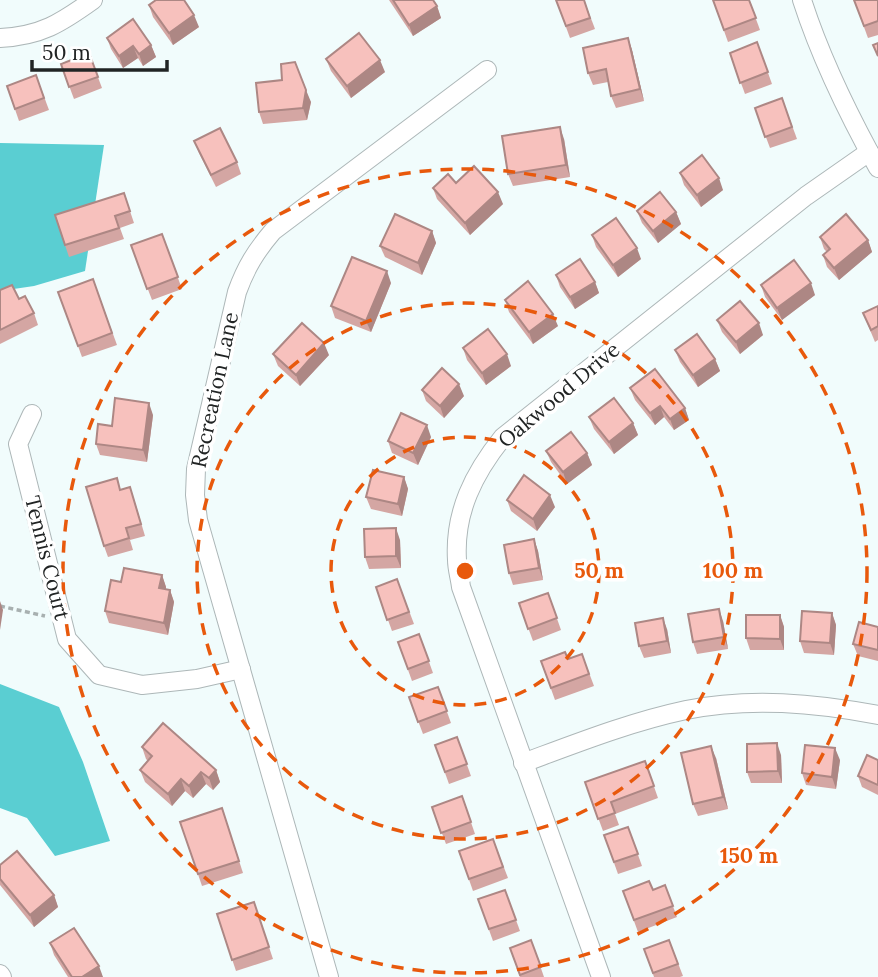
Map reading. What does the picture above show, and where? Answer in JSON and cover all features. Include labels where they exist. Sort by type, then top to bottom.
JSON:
[{"type":"street","points":[[0,38],[19,37],[42,31],[63,22],[93,0]]},
{"type":"street","points":[[802,0],[824,61],[847,113],[874,160]]},
{"type":"street","name":"Recreation Lane","points":[[329,977],[198,520],[196,469],[237,292],[257,250],[273,232],[486,70]]},
{"type":"street","name":"Oakwood Drive","points":[[601,977],[461,587],[457,534],[463,508],[472,482],[503,437],[806,196],[874,160]]},
{"type":"street","name":"Tennis Court","points":[[32,414],[18,444],[67,639],[99,675],[142,685],[197,679],[241,669]]},
{"type":"street","points":[[523,763],[644,721],[688,710],[734,704],[787,702],[878,715]]},
{"type":"path","points":[[0,606],[42,617],[61,614]]},
{"type":"shaded area","points":[[0,143],[104,145],[85,271],[34,286],[0,291]]},
{"type":"shaded area","points":[[0,684],[59,707],[83,762],[110,841],[55,856],[27,818],[0,808]]},
{"type":"building","points":[[156,0],[184,0],[194,15],[169,33],[149,5]]},
{"type":"building","points":[[393,0],[433,0],[437,6],[409,25]]},
{"type":"building","points":[[556,0],[584,0],[590,18],[566,26]]},
{"type":"building","points":[[713,0],[749,0],[756,18],[724,30]]},
{"type":"building","points":[[854,0],[878,0],[878,21],[864,26]]},
{"type":"building","points":[[133,19],[151,45],[139,54],[133,46],[119,56],[107,38]]},
{"type":"building","points":[[359,33],[380,60],[347,86],[326,59]]},
{"type":"building","points":[[628,38],[640,89],[611,96],[606,69],[588,73],[583,48]]},
{"type":"building","points":[[757,42],[768,72],[740,83],[730,53]]},
{"type":"building","points":[[878,43],[878,56],[873,45]]},
{"type":"building","points":[[89,53],[98,77],[69,87],[61,64]]},
{"type":"building","points":[[295,62],[306,90],[303,108],[259,112],[256,83],[282,80],[281,64]]},
{"type":"building","points":[[36,75],[44,98],[15,109],[7,86]]},
{"type":"building","points":[[782,98],[792,127],[765,137],[755,108]]},
{"type":"building","points":[[560,127],[566,165],[508,174],[502,136]]},
{"type":"building","points":[[220,128],[237,162],[211,175],[194,141]]},
{"type":"building","points":[[702,155],[719,178],[697,195],[680,173]]},
{"type":"building","points":[[474,166],[498,192],[465,223],[433,188],[448,174],[456,183]]},
{"type":"building","points":[[660,192],[676,212],[653,231],[637,211]]},
{"type":"building","points":[[124,193],[130,211],[115,216],[119,228],[65,245],[55,215]]},
{"type":"building","points":[[395,214],[432,231],[418,263],[380,246]]},
{"type":"building","points":[[846,214],[868,240],[834,268],[823,255],[830,249],[820,237]]},
{"type":"building","points":[[616,218],[637,248],[613,265],[592,235]]},
{"type":"building","points":[[162,234],[178,277],[147,289],[131,245]]},
{"type":"building","points":[[352,257],[387,271],[366,321],[331,306]]},
{"type":"building","points":[[580,259],[595,282],[570,297],[556,275]]},
{"type":"building","points":[[794,260],[811,283],[777,308],[761,285]]},
{"type":"building","points":[[93,279],[112,333],[78,346],[58,292]]},
{"type":"building","points":[[528,281],[553,314],[529,332],[505,300]]},
{"type":"building","points":[[12,285],[19,299],[25,296],[34,313],[0,330],[0,290]]},
{"type":"building","points":[[740,301],[759,323],[736,342],[717,320]]},
{"type":"building","points":[[878,306],[878,326],[871,330],[863,313]]},
{"type":"building","points":[[302,323],[324,343],[296,375],[273,354]]},
{"type":"building","points":[[488,329],[507,354],[482,373],[463,348]]},
{"type":"building","points":[[697,334],[715,359],[693,375],[675,350]]},
{"type":"building","points":[[442,368],[459,384],[440,406],[422,390]]},
{"type":"building","points":[[655,369],[685,408],[670,419],[660,406],[650,413],[630,388]]},
{"type":"building","points":[[115,398],[149,403],[143,450],[96,444],[98,424],[112,426]]},
{"type":"building","points":[[614,398],[633,423],[609,442],[589,417]]},
{"type":"building","points":[[401,413],[427,425],[413,453],[388,441]]},
{"type":"building","points":[[571,432],[587,453],[563,472],[546,451]]},
{"type":"building","points":[[373,470],[404,477],[398,504],[366,497]]},
{"type":"building","points":[[524,475],[550,495],[533,519],[507,500]]},
{"type":"building","points":[[117,478],[120,490],[130,487],[141,524],[126,528],[129,538],[104,546],[86,487]]},
{"type":"building","points":[[396,528],[396,556],[365,557],[364,529]]},
{"type":"building","points":[[534,539],[539,568],[509,573],[504,545]]},
{"type":"building","points":[[124,568],[162,575],[159,588],[170,590],[164,623],[105,611],[111,580],[121,582]]},
{"type":"building","points":[[397,579],[409,612],[387,620],[376,587]]},
{"type":"building","points":[[548,593],[557,618],[528,629],[519,603]]},
{"type":"building","points":[[719,609],[724,637],[693,642],[688,614]]},
{"type":"building","points":[[802,611],[832,613],[830,643],[800,641]]},
{"type":"building","points":[[746,615],[780,615],[780,639],[746,638]]},
{"type":"building","points":[[663,618],[667,641],[639,646],[635,623]]},
{"type":"building","points":[[859,622],[878,627],[878,650],[853,644]]},
{"type":"building","points":[[419,634],[429,661],[408,669],[398,642]]},
{"type":"building","points":[[565,652],[568,659],[582,654],[589,674],[551,688],[541,661]]},
{"type":"building","points":[[438,687],[447,711],[418,722],[409,697]]},
{"type":"building","points":[[163,723],[216,770],[209,778],[201,772],[189,786],[181,779],[168,794],[140,770],[152,756],[142,747]]},
{"type":"building","points":[[457,737],[467,764],[445,772],[435,745]]},
{"type":"building","points":[[777,743],[778,771],[747,772],[747,744]]},
{"type":"building","points":[[805,745],[835,748],[832,777],[802,773]]},
{"type":"building","points":[[711,746],[723,797],[693,804],[681,753]]},
{"type":"building","points":[[867,755],[878,760],[878,785],[858,776]]},
{"type":"building","points":[[645,761],[654,786],[611,802],[615,813],[598,819],[585,782]]},
{"type":"building","points":[[462,796],[471,822],[441,833],[432,807]]},
{"type":"building","points":[[222,808],[239,861],[198,874],[180,822]]},
{"type":"building","points":[[628,827],[638,854],[614,862],[604,835]]},
{"type":"building","points":[[493,839],[503,867],[469,879],[459,851]]},
{"type":"building","points":[[17,851],[54,895],[30,915],[0,879],[0,865]]},
{"type":"building","points":[[649,881],[653,890],[665,885],[673,906],[634,920],[623,891]]},
{"type":"building","points":[[505,890],[516,920],[489,929],[478,899]]},
{"type":"building","points":[[254,902],[269,947],[232,960],[217,914]]},
{"type":"building","points":[[74,928],[99,966],[82,977],[72,977],[50,943]]},
{"type":"building","points":[[531,940],[541,967],[520,975],[510,948]]},
{"type":"building","points":[[669,940],[678,964],[653,973],[644,949]]}]
